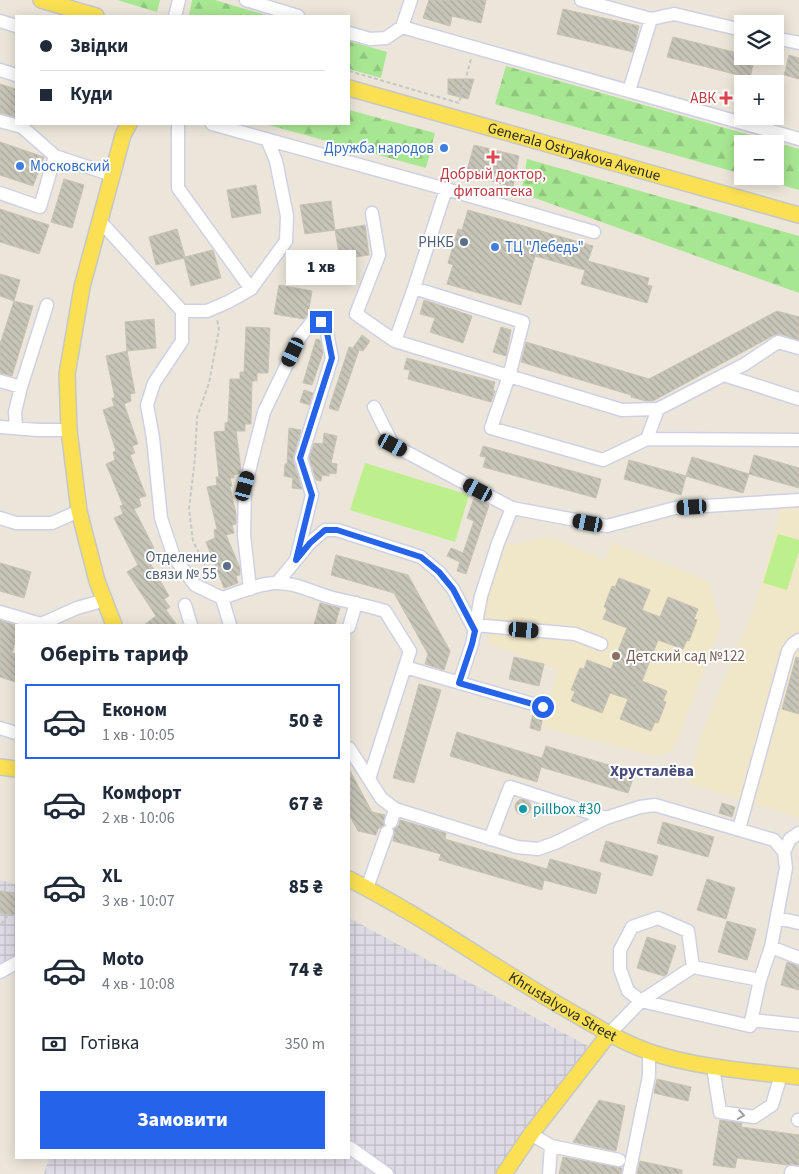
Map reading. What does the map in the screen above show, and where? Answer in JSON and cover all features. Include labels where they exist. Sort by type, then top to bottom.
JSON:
[{"type":"main road","points":[[41,0],[62,3],[93,15]]},
{"type":"main road","name":"Generala Ostryakova Avenue","points":[[350,88],[799,215]]},
{"type":"main road","points":[[114,624],[97,582],[79,511],[69,430],[67,374],[82,287],[123,135],[129,125]]},
{"type":"main road","points":[[0,767],[15,769]]},
{"type":"main road","name":"Khrustalyova Street","points":[[350,880],[609,1034],[649,1052],[713,1067],[799,1076]]},
{"type":"main road","points":[[504,1174],[531,1134],[609,1034]]},
{"type":"street","points":[[175,15],[179,0]]},
{"type":"street","points":[[246,0],[261,2],[295,15]]},
{"type":"street","points":[[350,33],[370,39],[386,38],[402,27],[411,0]]},
{"type":"street","points":[[581,0],[651,19],[674,14],[734,28]]},
{"type":"street","points":[[629,91],[651,19]]},
{"type":"street","points":[[0,21],[15,26]]},
{"type":"street","points":[[402,27],[799,139]]},
{"type":"street","points":[[784,40],[799,44]]},
{"type":"street","points":[[0,70],[15,75]]},
{"type":"street","points":[[0,121],[22,127],[55,156],[112,176]]},
{"type":"street","points":[[178,125],[178,188],[251,289]]},
{"type":"street","points":[[216,125],[446,188],[594,232]]},
{"type":"street","points":[[182,311],[206,311],[228,302],[251,289],[286,240],[287,216],[276,161],[267,139]]},
{"type":"street","points":[[0,193],[40,207],[55,156]]},
{"type":"street","points":[[395,341],[446,188]]},
{"type":"street","points":[[372,213],[379,254],[356,314],[395,341],[622,410],[658,409],[745,364],[778,342],[799,348]]},
{"type":"street","points":[[100,221],[182,311],[182,341],[154,383],[146,404],[154,438],[161,518],[174,557],[195,585],[217,596],[277,583],[295,584],[332,598],[356,602],[385,611],[410,651],[369,779]]},
{"type":"street","points":[[414,288],[523,322],[491,428],[603,460],[647,439],[799,440]]},
{"type":"street","points":[[16,428],[15,412],[21,387],[47,305]]},
{"type":"street","points":[[250,589],[244,535],[245,486],[264,412],[300,337],[315,318],[321,322],[327,333],[332,358],[300,458],[312,495],[296,560]]},
{"type":"street","points":[[724,375],[799,399]]},
{"type":"street","points":[[0,381],[21,387]]},
{"type":"street","points":[[374,407],[393,445],[512,508],[607,526],[675,508],[799,500]]},
{"type":"street","points":[[647,439],[658,409]]},
{"type":"street","points":[[0,427],[69,430]]},
{"type":"street","points":[[459,683],[472,644],[484,587],[498,543],[512,508]]},
{"type":"street","points":[[0,518],[16,523],[52,523],[79,511]]},
{"type":"street","points":[[277,583],[325,530],[337,530],[421,557],[439,572],[453,589],[475,628]]},
{"type":"street","points":[[217,596],[230,624]]},
{"type":"street","points":[[0,612],[41,624],[77,608],[105,600]]},
{"type":"street","points":[[350,624],[356,602]]},
{"type":"street","points":[[185,605],[191,624]]},
{"type":"street","points":[[475,628],[575,634],[601,644]]},
{"type":"street","points":[[739,829],[788,651],[799,640]]},
{"type":"street","points":[[405,668],[543,707]]},
{"type":"street","points":[[0,728],[15,733]]},
{"type":"street","points":[[350,750],[381,798],[395,809],[517,847],[538,849],[555,843],[606,818],[640,807],[655,805],[774,840],[784,852],[786,868],[771,947],[760,980],[750,1026],[641,1001],[628,991],[620,969],[620,950],[632,927],[658,918],[688,931],[693,967]]},
{"type":"street","points":[[490,839],[510,787],[606,818]]},
{"type":"street","points":[[367,888],[395,809]]},
{"type":"street","points":[[784,852],[790,840],[799,833]]},
{"type":"street","points":[[777,918],[799,923]]},
{"type":"street","points":[[771,947],[799,958]]},
{"type":"street","points":[[0,972],[15,963]]},
{"type":"street","points":[[609,1034],[641,1001],[693,967],[760,980]]},
{"type":"street","points":[[751,1020],[799,1025]]},
{"type":"street","points":[[629,1174],[649,1076],[649,1052]]},
{"type":"street","points":[[713,1067],[720,1112],[754,1117],[772,1105],[781,1075]]},
{"type":"street","points":[[531,1134],[551,1146],[619,1160]]},
{"type":"street","points":[[549,1174],[551,1146]]},
{"type":"street","points":[[350,1148],[387,1174]]},
{"type":"path","points":[[350,72],[459,103],[474,47]]},
{"type":"path","points":[[214,307],[219,329],[208,383],[196,417],[195,458],[189,509],[193,541],[217,596]]},
{"type":"path","points":[[1,924],[9,914]]},
{"type":"shaded area","points":[[799,508],[799,818],[690,784],[689,776],[706,722],[754,608],[781,509]]},
{"type":"shaded area","name":"Детский сад №122","points":[[550,537],[605,560],[611,542],[709,581],[721,626],[674,749],[659,756],[542,727],[558,669],[488,644],[491,620],[481,619],[504,546]]},
{"type":"shaded area","points":[[0,880],[15,884],[15,960],[0,968]]},
{"type":"shaded area","points":[[350,919],[588,1046],[497,1174],[44,1174],[49,1159],[350,1159]]},
{"type":"green space","points":[[117,0],[160,0],[157,12]]},
{"type":"green space","points":[[192,0],[215,0],[266,15],[189,15]]},
{"type":"green space","points":[[350,41],[387,52],[381,78],[350,69]]},
{"type":"green space","points":[[506,66],[750,135],[734,135],[734,172],[495,104]]},
{"type":"green space","points":[[350,110],[435,133],[426,168],[269,125],[350,125]]},
{"type":"green space","points":[[784,145],[799,149],[799,190],[781,185],[784,185]]},
{"type":"green space","points":[[527,159],[799,236],[799,293],[521,193]]},
{"type":"green space","points":[[365,463],[469,495],[455,542],[350,510]]},
{"type":"green space","points":[[778,534],[799,540],[799,551],[787,590],[763,583]]},
{"type":"building","points":[[429,0],[486,0],[481,23],[452,16],[450,26],[423,18]]},
{"type":"building","points":[[563,9],[639,26],[633,52],[557,34]]},
{"type":"building","points":[[673,37],[734,52],[734,65],[753,65],[751,75],[738,75],[667,57]]},
{"type":"building","points":[[789,55],[799,58],[799,79],[784,75]]},
{"type":"building","points":[[448,79],[474,79],[468,99],[448,94]]},
{"type":"building","points":[[0,84],[15,89],[15,117],[0,113]]},
{"type":"building","name":"Московский","points":[[0,142],[44,157],[33,186],[0,175]]},
{"type":"building","points":[[474,145],[519,156],[513,187],[466,174]]},
{"type":"building","points":[[64,179],[84,185],[72,228],[51,222]]},
{"type":"building","points":[[256,185],[261,213],[232,218],[227,190]]},
{"type":"building","points":[[331,201],[335,230],[305,234],[300,205]]},
{"type":"building","points":[[0,209],[49,225],[39,254],[0,242]]},
{"type":"building","name":"ТЦ \"Лебедь\"","points":[[468,210],[593,246],[588,261],[649,278],[647,285],[652,286],[647,303],[581,284],[585,270],[535,256],[521,305],[447,284],[453,265],[448,263],[458,229],[462,230]]},
{"type":"building","points":[[365,225],[369,255],[340,259],[335,230]]},
{"type":"building","points":[[177,229],[185,257],[213,250],[221,278],[191,286],[184,258],[156,265],[149,237]]},
{"type":"building","points":[[0,274],[20,280],[14,301],[0,296]]},
{"type":"building","points":[[279,285],[312,291],[308,314],[304,319],[274,314]]},
{"type":"building","points":[[424,300],[472,316],[463,343],[430,332],[435,318],[420,314]]},
{"type":"building","points":[[14,301],[33,306],[12,376],[0,373],[0,344]]},
{"type":"building","points":[[777,311],[799,317],[799,340],[780,334],[774,335],[653,401],[631,397],[631,395],[521,362],[526,342],[649,379]]},
{"type":"building","points":[[154,319],[156,348],[127,351],[125,322]]},
{"type":"building","points":[[246,327],[270,328],[268,373],[257,373],[257,381],[252,381],[251,424],[245,424],[245,431],[236,431],[241,470],[240,473],[234,475],[234,478],[230,478],[232,486],[230,487],[236,514],[236,524],[232,525],[234,533],[226,535],[240,568],[240,575],[236,576],[238,583],[224,588],[206,542],[215,538],[214,530],[217,529],[207,487],[217,485],[216,477],[219,477],[214,432],[225,431],[225,423],[228,422],[230,379],[240,379],[240,372],[244,372]]},
{"type":"building","points":[[501,327],[511,330],[506,356],[493,352]]},
{"type":"building","points":[[362,335],[370,341],[363,351],[353,348]]},
{"type":"building","points":[[316,339],[320,340],[323,353],[312,385],[303,383]]},
{"type":"building","points":[[349,347],[359,350],[338,411],[329,408]]},
{"type":"building","points":[[127,351],[135,393],[130,394],[131,401],[124,404],[138,444],[132,446],[135,453],[130,455],[146,496],[139,498],[141,506],[134,509],[154,548],[148,551],[151,556],[147,558],[169,596],[164,599],[170,607],[166,610],[176,624],[145,624],[156,616],[127,572],[138,565],[114,518],[123,514],[120,506],[123,505],[106,464],[115,460],[113,452],[116,451],[103,410],[114,406],[112,398],[115,398],[106,356]]},
{"type":"building","points":[[407,358],[495,382],[493,390],[495,391],[491,402],[408,379],[410,370],[404,369]]},
{"type":"building","points":[[304,390],[313,393],[309,405],[300,402]]},
{"type":"building","points":[[289,428],[301,430],[293,460],[302,489],[292,488],[293,478],[284,476],[285,464],[287,464]]},
{"type":"building","points":[[324,433],[337,436],[331,463],[337,464],[336,474],[322,475],[321,481],[316,480],[309,458],[314,443],[323,444]]},
{"type":"building","points":[[483,446],[601,479],[596,498],[483,467],[486,457],[480,456]]},
{"type":"building","points":[[754,455],[799,468],[799,488],[749,474]]},
{"type":"building","points":[[692,457],[749,474],[743,493],[686,476]]},
{"type":"building","points":[[629,460],[686,476],[681,495],[624,479]]},
{"type":"building","points":[[474,498],[489,505],[466,574],[457,571],[460,562],[447,556],[451,548],[463,553],[474,521],[467,518]]},
{"type":"building","points":[[336,555],[408,575],[450,651],[444,670],[425,664],[428,654],[394,593],[331,575]]},
{"type":"building","points":[[0,563],[31,572],[24,598],[0,591]]},
{"type":"building","points":[[619,578],[650,590],[642,610],[660,617],[668,597],[698,609],[694,619],[697,620],[689,641],[687,640],[683,649],[658,640],[642,681],[667,691],[663,701],[666,702],[658,723],[655,722],[651,731],[620,719],[628,699],[610,693],[602,713],[571,701],[575,691],[571,690],[580,668],[584,669],[587,660],[611,669],[627,628],[603,619],[607,609],[604,607],[612,586],[615,587]]},
{"type":"building","points":[[320,603],[340,608],[335,624],[314,624]]},
{"type":"building","points":[[0,620],[15,625],[15,642],[12,653],[15,654],[15,682],[0,677]]},
{"type":"building","points":[[514,657],[544,664],[539,686],[509,679]]},
{"type":"building","points":[[796,657],[799,658],[799,714],[782,709]]},
{"type":"building","points":[[419,684],[441,690],[414,783],[393,778]]},
{"type":"building","points":[[533,713],[543,715],[540,731],[530,728]]},
{"type":"building","points":[[457,732],[542,758],[546,746],[635,773],[628,793],[541,767],[537,782],[450,756]]},
{"type":"building","points":[[350,771],[372,812],[385,815],[384,825],[378,829],[376,835],[358,831],[350,816]]},
{"type":"building","name":"pillbox #30","points":[[523,799],[531,807],[523,815],[515,807]]},
{"type":"building","points":[[722,803],[735,807],[732,817],[719,813]]},
{"type":"building","points":[[400,820],[446,833],[445,839],[547,869],[550,859],[601,873],[596,894],[544,880],[542,890],[439,860],[441,854],[393,841],[394,829],[399,825]]},
{"type":"building","points":[[663,822],[714,837],[708,857],[657,843]]},
{"type":"building","points":[[606,841],[658,856],[652,876],[600,861]]},
{"type":"building","points":[[707,879],[735,888],[726,919],[697,910]]},
{"type":"building","points":[[0,891],[15,893],[15,915],[0,913]]},
{"type":"building","points":[[727,921],[756,929],[747,960],[718,952]]},
{"type":"building","points":[[647,937],[676,946],[667,974],[664,976],[637,968]]},
{"type":"building","points":[[787,962],[799,966],[799,990],[781,985]]},
{"type":"building","points":[[657,1079],[691,1087],[688,1101],[654,1093]]},
{"type":"building","points":[[599,1100],[625,1106],[616,1151],[573,1142]]},
{"type":"building","points":[[720,1120],[742,1123],[741,1127],[799,1135],[799,1165],[737,1158],[735,1168],[713,1165]]},
{"type":"building","points":[[563,1157],[622,1168],[621,1174],[559,1174]]},
{"type":"building","points":[[640,1161],[682,1170],[682,1174],[637,1174]]},
{"type":"place","name":"АВК","points":[[726,98]]},
{"type":"place","name":"Дружба народов","points":[[444,148]]},
{"type":"place","name":"Добрый доктор, фитоаптека","points":[[493,157]]},
{"type":"place","name":"Московский","points":[[20,166]]},
{"type":"place","name":"РНКБ","points":[[464,242]]},
{"type":"place","name":"ТЦ \"Лебедь\"","points":[[495,247]]},
{"type":"place","name":"Отделение связи № 55","points":[[227,566]]},
{"type":"place","name":"Детский сад №122","points":[[616,656]]},
{"type":"place","name":"pillbox #30","points":[[523,809]]},
{"type":"district","name":"Хрусталёва","points":[[652,770]]},
{"type":"route","points":[[321,322],[327,333],[332,358],[300,458],[312,495],[296,560],[310,543],[325,530],[337,530],[421,557],[439,572],[453,589],[475,631],[459,683],[543,707]]}]
